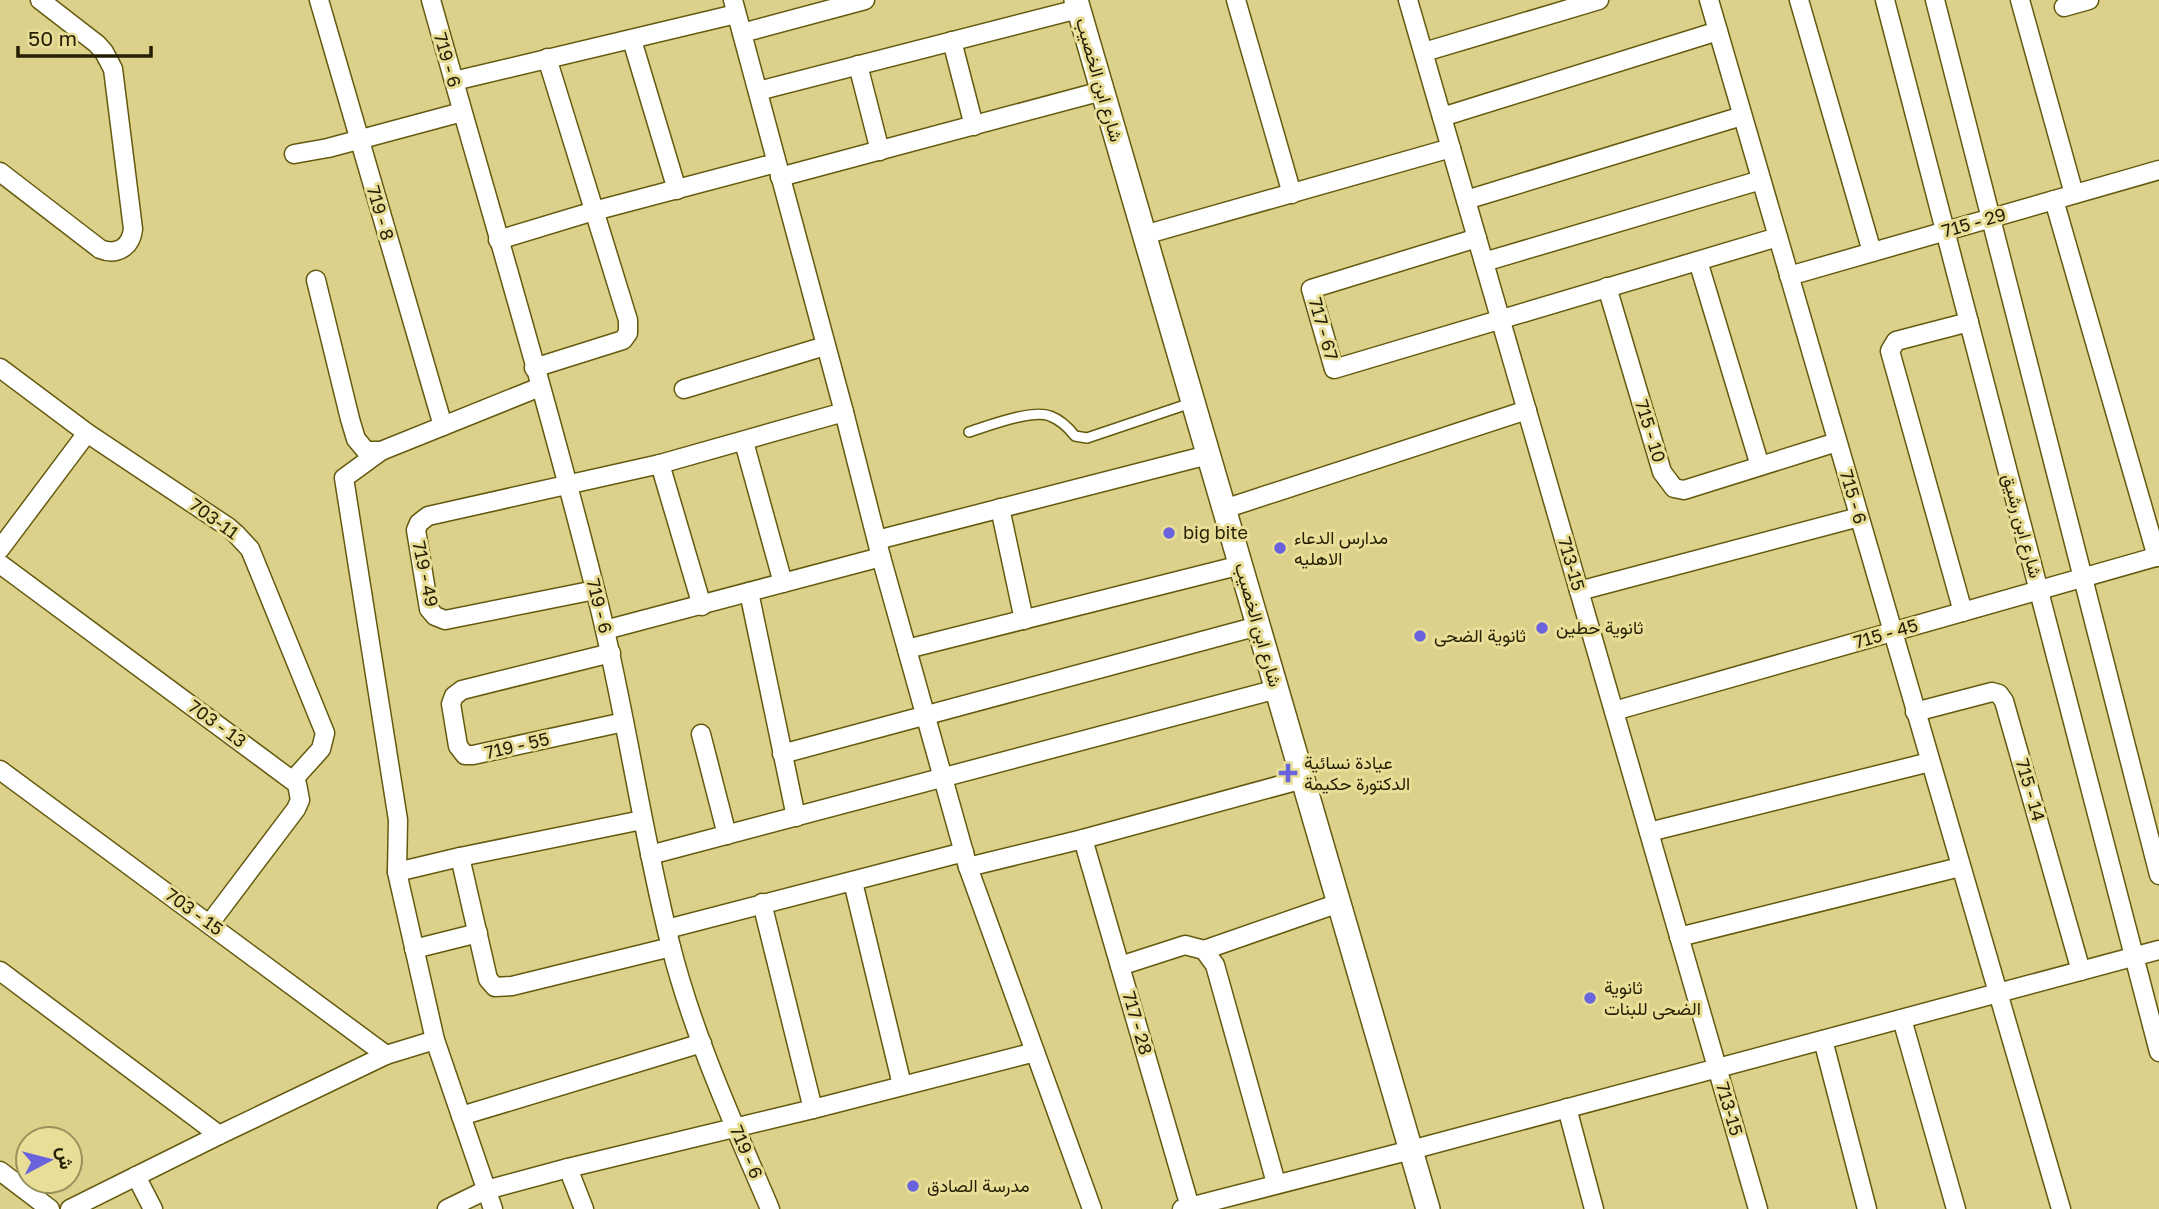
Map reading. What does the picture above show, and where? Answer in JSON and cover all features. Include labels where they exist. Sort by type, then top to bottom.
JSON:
[{"type":"street","points":[[0,172],[100,249],[120,250],[130,242],[133,229],[113,69],[97,44],[40,0]]},
{"type":"street","name":"719 - 8","points":[[319,0],[443,426]]},
{"type":"street","name":"719 - 6","points":[[431,0],[568,486],[611,653],[642,820],[671,947],[702,1043],[770,1209]]},
{"type":"street","points":[[742,33],[865,0]]},
{"type":"street","points":[[1236,0],[1292,194]]},
{"type":"street","name":"713-15","points":[[1408,0],[1758,1209]]},
{"type":"street","points":[[1424,52],[1599,0]]},
{"type":"street","name":"715 - 6","points":[[1709,0],[2061,1209]]},
{"type":"street","points":[[1799,0],[1872,252]]},
{"type":"street","name":"شارع ابن رشيق","points":[[1885,0],[2159,1052]]},
{"type":"street","points":[[1935,0],[2159,875]]},
{"type":"street","points":[[2020,0],[2074,194]]},
{"type":"street","points":[[2064,7],[2089,0]]},
{"type":"street","points":[[758,91],[952,41],[1077,5]]},
{"type":"street","name":"شارع ابن الخصيب","points":[[1077,5],[1428,1209]]},
{"type":"street","points":[[454,82],[632,40],[734,7],[966,860],[1092,1209]]},
{"type":"street","points":[[1442,117],[1718,32]]},
{"type":"street","points":[[632,40],[677,190]]},
{"type":"street","points":[[952,41],[974,126]]},
{"type":"street","points":[[534,368],[622,340],[628,333],[628,320],[547,58]]},
{"type":"street","points":[[858,65],[880,151]]},
{"type":"street","points":[[498,240],[594,211],[677,190],[880,151],[1102,91]]},
{"type":"street","points":[[294,154],[328,148],[462,112]]},
{"type":"street","points":[[1466,200],[1742,116]]},
{"type":"street","points":[[1144,235],[1451,148]]},
{"type":"street","name":"715 - 29","points":[[1788,275],[2159,170]]},
{"type":"street","points":[[1484,262],[1761,180]]},
{"type":"street","points":[[2054,200],[2158,557]]},
{"type":"street","points":[[1500,318],[1778,237]]},
{"type":"street","name":"717 - 67","points":[[1477,238],[1311,289],[1334,369],[1500,318]]},
{"type":"street","points":[[1698,261],[1760,466]]},
{"type":"street","points":[[316,280],[356,439],[366,451],[381,451]]},
{"type":"street","name":"715 - 10","points":[[1607,287],[1662,472],[1674,488],[1684,490],[1837,442]]},
{"type":"street","points":[[1963,612],[1890,351],[1896,341],[1969,322]]},
{"type":"street","points":[[684,388],[825,346]]},
{"type":"street","name":"703-11","points":[[0,368],[87,433],[236,534],[250,549],[325,733],[321,749],[293,780]]},
{"type":"street","points":[[493,1209],[435,1040],[397,872],[398,820],[344,478],[381,451],[540,387]]},
{"type":"street","points":[[1224,509],[1527,410]]},
{"type":"street","points":[[568,486],[744,442],[844,412]]},
{"type":"street","points":[[0,549],[87,433]]},
{"type":"street","points":[[744,442],[783,583]]},
{"type":"street","points":[[605,630],[783,583],[1000,508],[1208,455]]},
{"type":"street","points":[[660,464],[702,606]]},
{"type":"street","name":"719 - 49","points":[[568,486],[428,516],[419,523],[416,530],[429,609],[435,616],[445,620],[595,590]]},
{"type":"street","points":[[1000,508],[1024,620]]},
{"type":"street","points":[[1579,591],[1859,517]]},
{"type":"street","name":"715 - 45","points":[[1614,711],[2158,557]]},
{"type":"street","name":"703 - 13","points":[[0,564],[293,780]]},
{"type":"street","points":[[907,649],[1241,565]]},
{"type":"street","points":[[749,592],[796,817]]},
{"type":"street","points":[[782,754],[926,713],[1258,626]]},
{"type":"street","name":"719 - 55","points":[[611,653],[462,690],[454,696],[451,704],[458,746],[465,755],[473,755],[624,722]]},
{"type":"street","points":[[650,855],[1277,689]]},
{"type":"street","name":"715 - 14","points":[[1915,712],[1992,692],[2004,701],[2081,971]]},
{"type":"street","points":[[701,734],[727,835]]},
{"type":"street","points":[[1649,832],[1930,762]]},
{"type":"street","name":"703 - 15","points":[[0,770],[386,1055]]},
{"type":"street","points":[[667,929],[853,882],[1083,839],[1303,779]]},
{"type":"street","points":[[210,923],[296,809],[300,794],[293,780]]},
{"type":"street","points":[[397,872],[642,820]]},
{"type":"street","name":"717 - 28","points":[[1083,839],[1186,1208]]},
{"type":"street","points":[[460,857],[488,979],[495,987],[512,986],[671,947]]},
{"type":"street","points":[[1679,937],[1960,867]]},
{"type":"street","points":[[853,882],[902,1085]]},
{"type":"street","points":[[1120,966],[1185,945],[1204,950],[1339,903]]},
{"type":"street","points":[[762,904],[813,1110]]},
{"type":"street","points":[[414,949],[478,933]]},
{"type":"street","points":[[1204,950],[1214,965],[1276,1183]]},
{"type":"street","points":[[1186,1208],[2159,950]]},
{"type":"street","points":[[0,971],[219,1135]]},
{"type":"street","points":[[1902,1019],[1956,1209]]},
{"type":"street","points":[[70,1209],[386,1055],[435,1040]]},
{"type":"street","points":[[1823,1040],[1867,1209]]},
{"type":"street","points":[[461,1116],[702,1043]]},
{"type":"street","points":[[447,1209],[486,1190],[568,1168],[813,1110],[1035,1052]]},
{"type":"street","points":[[1567,1108],[1594,1209]]},
{"type":"street","points":[[568,1168],[584,1209]]},
{"type":"street","points":[[0,1171],[50,1209]]},
{"type":"street","points":[[136,1176],[153,1209]]},
{"type":"lane","points":[[969,432],[1031,415],[1048,415],[1066,424],[1075,436],[1087,438],[1193,402]]},
{"type":"place","name":"big bite","points":[[1169,533]]},
{"type":"place","name":"مدارس الدعاء الاهليه","points":[[1280,548]]},
{"type":"place","name":"ثانوية حطين","points":[[1542,628]]},
{"type":"place","name":"ثانوية الضحى","points":[[1420,636]]},
{"type":"place","name":"عيادة نسائية الدكتورة حكيمة","points":[[1288,773]]},
{"type":"place","name":"ثانوية الضحى للبنات","points":[[1590,998]]},
{"type":"place","name":"مدرسة الصادق","points":[[913,1186]]}]
